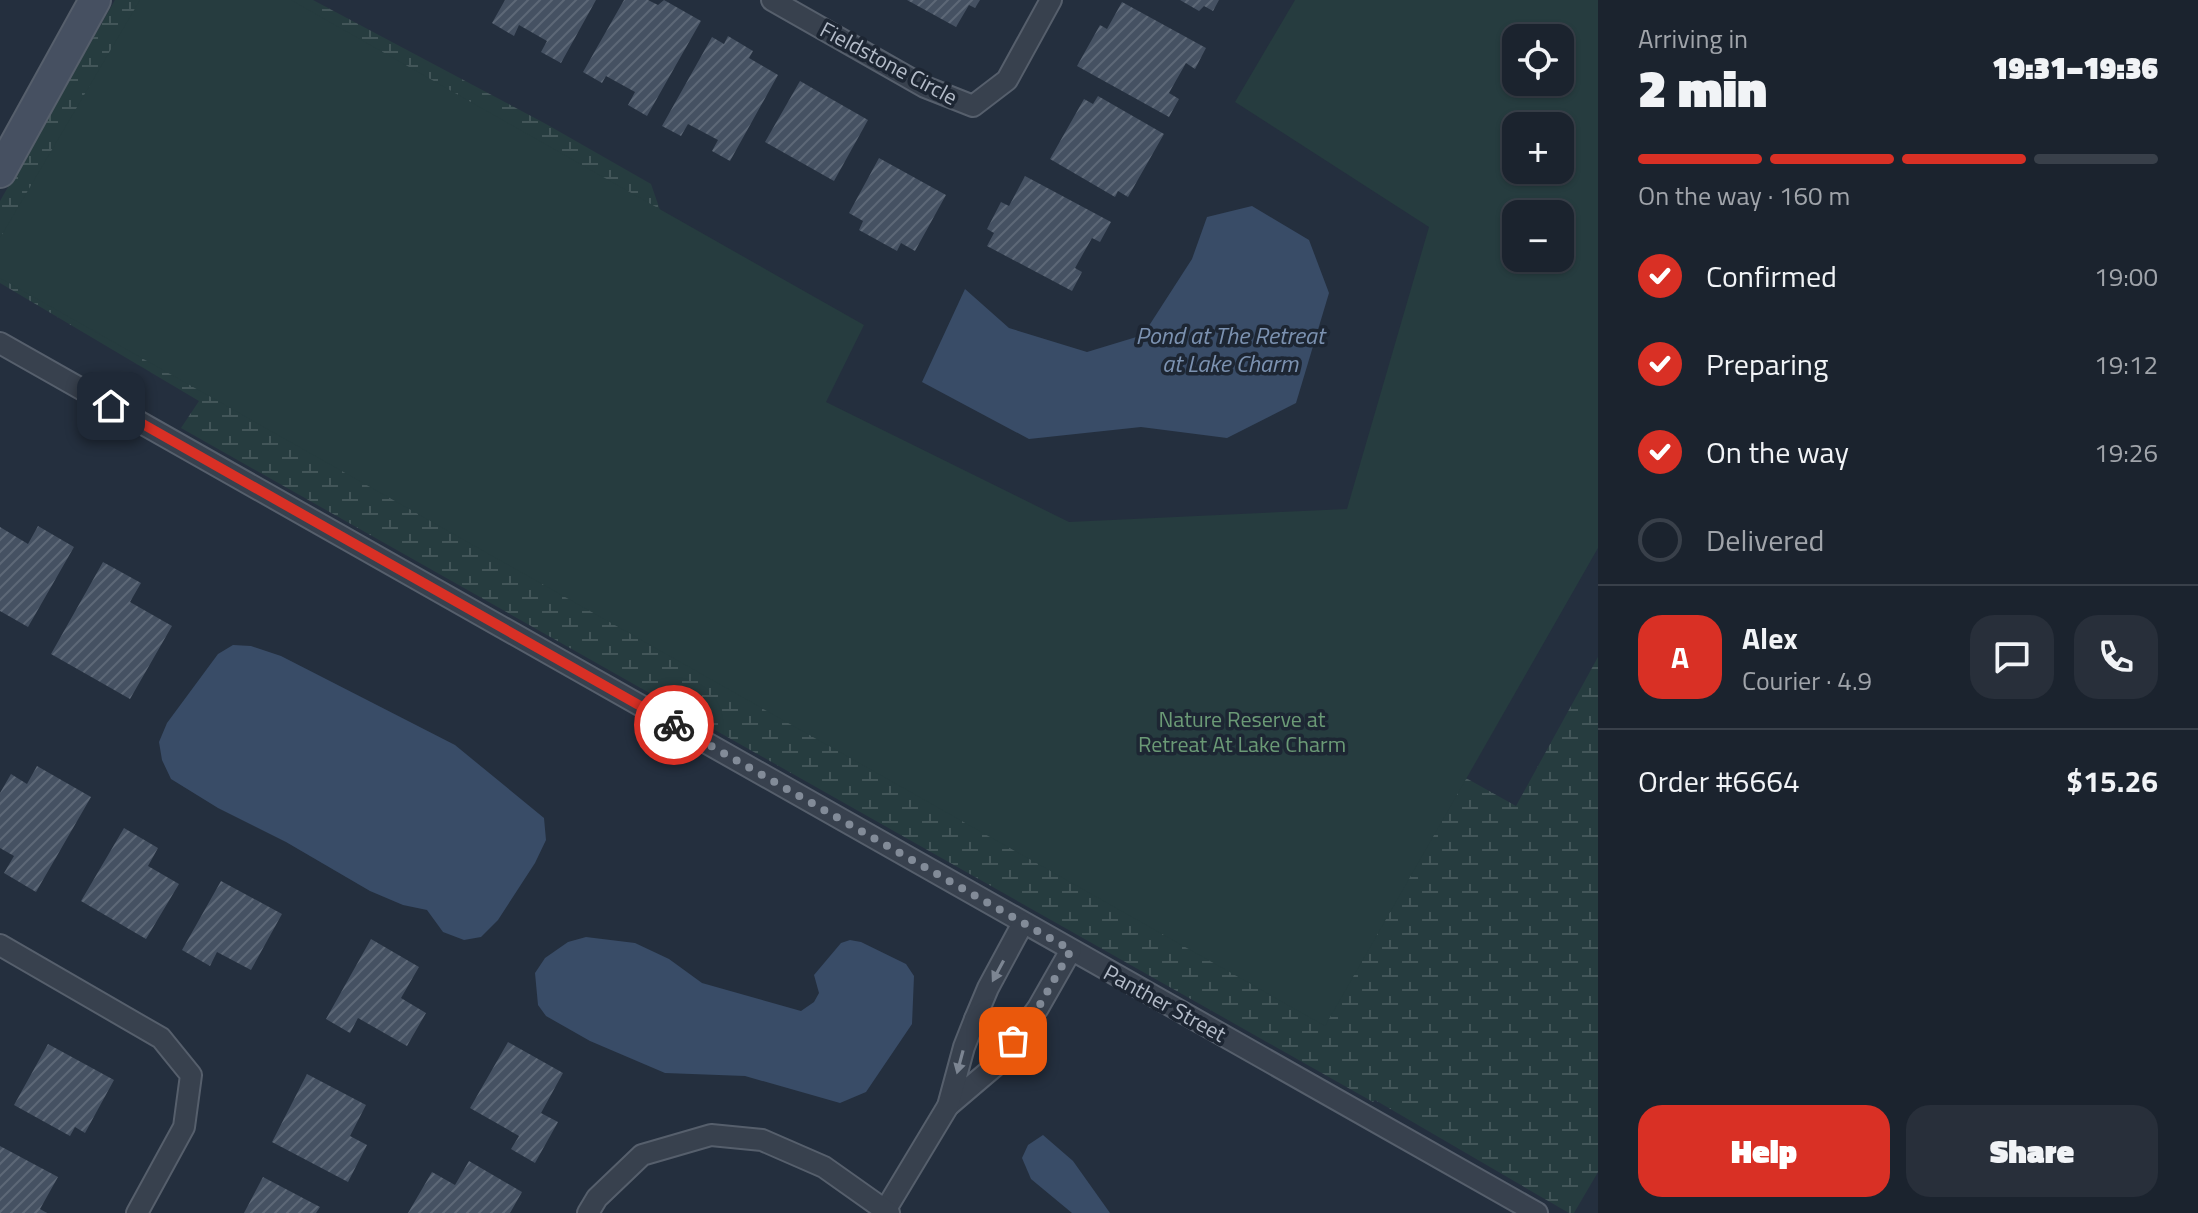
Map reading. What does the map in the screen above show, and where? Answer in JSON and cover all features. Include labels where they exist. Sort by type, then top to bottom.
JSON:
[{"type":"street","points":[[0,172],[95,0]]},
{"type":"street","name":"Fieldstone Circle","points":[[772,0],[925,87],[973,106],[1007,80],[1051,0]]},
{"type":"street","name":"Panther Street","points":[[0,343],[1537,1213]]},
{"type":"street","points":[[588,1213],[597,1198],[642,1155],[711,1135],[762,1140],[824,1167],[888,1211],[948,1106],[975,1019],[1023,923]]},
{"type":"street","points":[[0,945],[161,1038],[191,1075],[184,1127],[137,1213]]},
{"type":"street","points":[[948,1106],[995,1066],[1038,1008],[1071,950]]},
{"type":"street","points":[[975,1019],[1013,1041]]},
{"type":"green space","name":"Nature Reserve at Retreat At Lake Charm","points":[[115,0],[313,0],[546,124],[651,184],[710,355],[1516,806],[1598,657],[1598,1172],[1574,1213],[1569,1213],[1375,1100],[1373,1102],[181,428],[199,401],[0,283],[0,201]]},
{"type":"green space","name":"Nature Reserve at Retreat At Lake Charm","points":[[140,0],[291,0],[864,325],[826,402],[1069,522],[1347,509],[1429,227],[1235,102],[1295,0],[1598,0],[1598,548],[1325,1026],[0,278],[0,238]]},
{"type":"water","name":"Pond at The Retreat at Lake Charm","points":[[1252,206],[1309,240],[1329,293],[1296,403],[1227,438],[1141,427],[1029,439],[922,382],[965,289],[1009,328],[1087,352],[1143,335],[1192,259],[1207,217]]},
{"type":"water","points":[[233,645],[251,646],[281,656],[455,745],[544,818],[546,840],[535,863],[498,920],[481,937],[464,940],[443,932],[427,910],[403,905],[370,891],[171,779],[162,760],[159,742],[167,723],[218,654]]},
{"type":"water","points":[[586,937],[635,943],[669,959],[702,983],[801,1011],[814,1002],[819,993],[814,975],[841,943],[850,940],[861,942],[906,964],[914,976],[912,1024],[866,1092],[840,1103],[745,1076],[665,1073],[590,1041],[546,1016],[538,1005],[535,973],[545,958],[568,942]]},
{"type":"water","points":[[1043,1135],[1073,1161],[1110,1213],[1072,1213],[1031,1179],[1022,1158],[1028,1145]]},
{"type":"building","points":[[505,0],[596,0],[561,63],[541,52],[547,41],[519,25],[514,36],[492,23]]},
{"type":"building","points":[[624,0],[648,0],[658,5],[664,0],[701,21],[647,116],[628,105],[635,92],[606,76],[602,83],[583,72]]},
{"type":"building","points":[[907,0],[980,0],[975,8],[969,5],[956,27]]},
{"type":"building","points":[[1180,0],[1219,0],[1213,11],[1204,6],[1199,11]]},
{"type":"building","points":[[1122,2],[1206,48],[1195,69],[1186,63],[1169,93],[1179,99],[1169,117],[1077,66],[1100,25],[1107,29]]},
{"type":"building","points":[[728,36],[753,51],[749,58],[778,75],[730,161],[712,151],[718,140],[688,124],[681,136],[662,126],[712,37],[724,44]]},
{"type":"building","points":[[800,81],[868,120],[834,181],[765,142]]},
{"type":"building","points":[[1098,96],[1164,134],[1128,197],[1118,191],[1115,197],[1050,159],[1084,99],[1093,104]]},
{"type":"building","points":[[879,158],[946,195],[915,251],[901,243],[897,251],[859,230],[863,221],[849,213]]},
{"type":"building","points":[[1025,176],[1111,222],[1100,242],[1092,238],[1075,268],[1082,272],[1072,291],[987,246],[994,233],[987,229],[1001,202],[1009,206]]},
{"type":"building","points":[[38,526],[74,547],[28,627],[0,611],[0,527],[28,544]]},
{"type":"building","points":[[103,562],[141,583],[130,602],[172,626],[130,699],[51,654]]},
{"type":"building","points":[[37,766],[91,797],[36,892],[4,873],[14,856],[0,848],[0,793],[11,774],[27,784]]},
{"type":"building","points":[[124,828],[158,848],[148,866],[179,884],[146,939],[81,901]]},
{"type":"building","points":[[221,881],[282,914],[251,970],[217,952],[210,966],[182,950]]},
{"type":"building","points":[[371,939],[419,967],[401,998],[426,1013],[407,1046],[358,1018],[350,1033],[326,1019]]},
{"type":"building","points":[[508,1042],[563,1073],[541,1113],[558,1122],[535,1163],[511,1149],[519,1136],[470,1108]]},
{"type":"building","points":[[48,1044],[114,1080],[85,1133],[75,1127],[70,1136],[14,1105]]},
{"type":"building","points":[[307,1074],[366,1105],[350,1136],[367,1145],[348,1182],[272,1142]]},
{"type":"building","points":[[0,1146],[58,1177],[40,1209],[47,1213],[0,1213]]},
{"type":"building","points":[[469,1161],[522,1192],[510,1213],[408,1213],[432,1172],[455,1185]]},
{"type":"building","points":[[263,1177],[320,1207],[316,1213],[244,1213]]},
{"type":"way so far","points":[[674,725],[1071,950],[1038,1008],[1013,1041]]},
{"type":"route","points":[[111,406],[674,725]]}]
